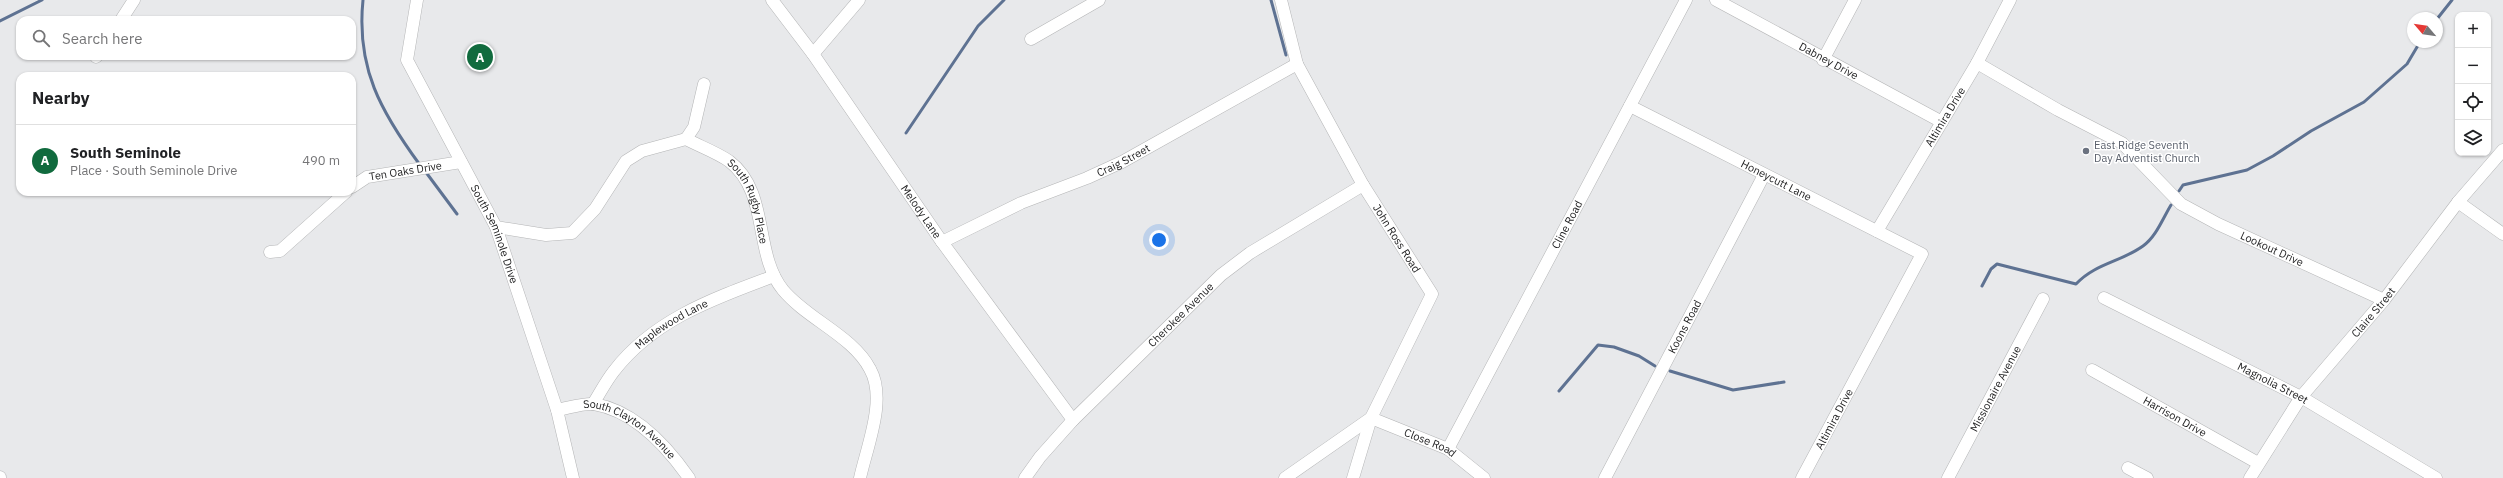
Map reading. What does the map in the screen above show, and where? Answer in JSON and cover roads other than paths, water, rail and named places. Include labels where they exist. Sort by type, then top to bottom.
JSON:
[{"type":"street","points":[[124,16],[134,0]]},
{"type":"street","name":"South Seminole Drive","points":[[417,0],[407,60],[496,227],[557,410],[573,478]]},
{"type":"street","name":"Melody Lane","points":[[772,0],[813,54],[942,242],[1073,420]]},
{"type":"street","points":[[813,54],[859,0]]},
{"type":"street","points":[[1031,39],[1099,0]]},
{"type":"street","name":"John Ross Road","points":[[1281,0],[1297,64],[1363,185],[1432,294],[1370,418],[1353,478]]},
{"type":"street","name":"Cline Road","points":[[1448,450],[1686,0]]},
{"type":"street","name":"Dabney Drive","points":[[1716,0],[1823,60],[1942,122]]},
{"type":"street","points":[[1823,60],[1855,0]]},
{"type":"street","name":"Altimira Drive","points":[[1877,231],[1977,63],[2010,0]]},
{"type":"street","name":"Lookout Drive","points":[[1977,63],[2058,110],[2122,143],[2181,204],[2218,224],[2384,300]]},
{"type":"street","name":"Craig Street","points":[[942,242],[1021,203],[1087,178],[1122,162],[1297,64]]},
{"type":"street","points":[[496,227],[546,235],[572,234],[595,209],[626,161],[642,150],[686,139],[694,127],[704,84]]},
{"type":"street","name":"Honeycutt Lane","points":[[1630,106],[1922,254]]},
{"type":"street","name":"South Rugby Place","points":[[686,139],[729,162],[753,192],[774,276],[802,309],[859,354],[871,369],[877,397],[876,413],[860,478]]},
{"type":"street","name":"Claire Street","points":[[2250,478],[2258,463],[2301,397],[2384,300],[2458,202],[2503,150]]},
{"type":"street","name":"Ten Oaks Drive","points":[[356,184],[367,177],[461,162]]},
{"type":"street","name":"Koons Road","points":[[1605,478],[1764,175]]},
{"type":"street","name":"Cherokee Avenue","points":[[1025,478],[1040,457],[1073,420],[1221,275],[1250,253],[1363,185]]},
{"type":"street","points":[[270,252],[280,251],[342,196]]},
{"type":"street","points":[[2458,202],[2503,234]]},
{"type":"street","name":"Altimira Drive","points":[[1802,478],[1922,254]]},
{"type":"street","name":"Maplewood Lane","points":[[593,404],[614,371],[636,346],[664,324],[703,303],[774,276]]},
{"type":"street","name":"Magnolia Street","points":[[2104,298],[2301,397],[2436,478]]},
{"type":"street","name":"Missionaire Avenue","points":[[1948,478],[2043,299]]},
{"type":"street","name":"Harrison Drive","points":[[2092,370],[2258,463]]},
{"type":"street","name":"South Clayton Avenue","points":[[557,410],[593,404],[616,411],[641,426],[660,441],[689,478]]},
{"type":"street","points":[[1286,478],[1370,418]]},
{"type":"street","name":"Close Road","points":[[1370,418],[1448,450],[1484,478]]},
{"type":"street","points":[[2128,468],[2147,478]]},
{"type":"waterway","points":[[0,21],[42,0]]},
{"type":"waterway","points":[[363,0],[363,47],[374,88],[394,126],[420,165]]},
{"type":"waterway","points":[[906,133],[978,26],[1004,0]]},
{"type":"waterway","points":[[1271,0],[1286,55]]},
{"type":"waterway","points":[[2443,12],[2452,0]]},
{"type":"waterway","points":[[2179,191],[2183,185],[2247,170],[2273,156],[2311,131],[2364,102],[2407,64],[2416,48]]},
{"type":"waterway","points":[[425,171],[457,214]]},
{"type":"waterway","points":[[1982,286],[1991,269],[1997,264],[2076,284],[2092,271],[2126,256],[2148,242],[2152,238],[2171,205]]},
{"type":"waterway","points":[[1559,391],[1598,345],[1614,347],[1639,356],[1655,366]]},
{"type":"waterway","points":[[1670,371],[1733,390],[1784,382]]},
{"type":"place","name":"South Seminole","points":[[480,57]]},
{"type":"place","name":"East Ridge Seventh Day Adventist Church","points":[[2086,151]]}]
